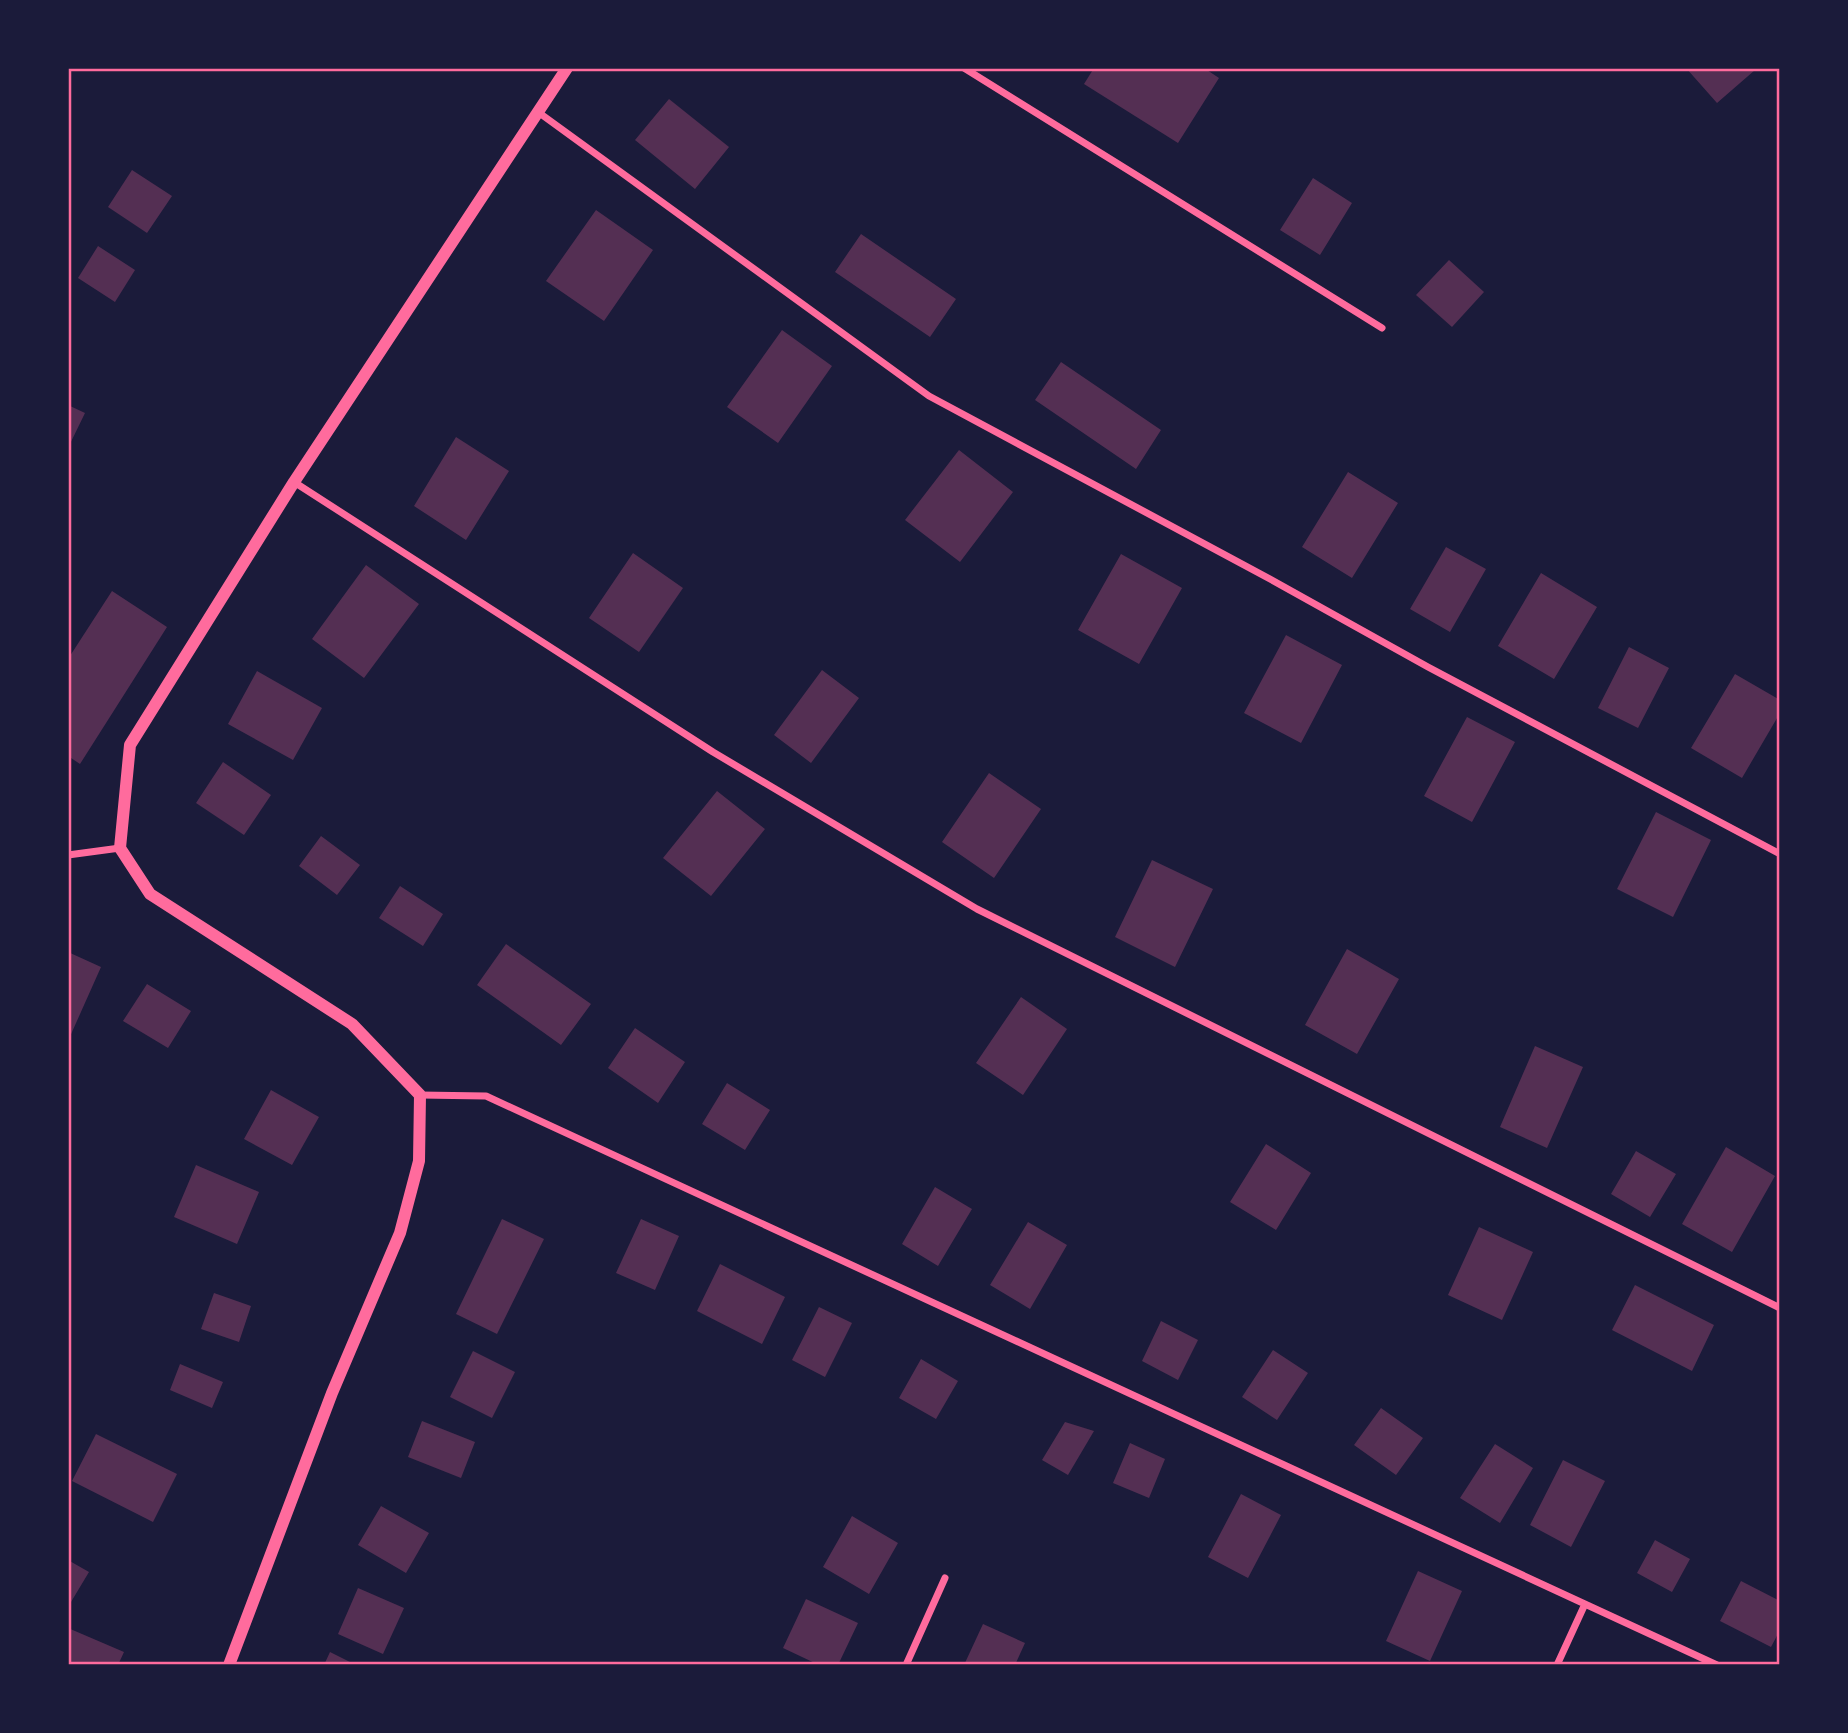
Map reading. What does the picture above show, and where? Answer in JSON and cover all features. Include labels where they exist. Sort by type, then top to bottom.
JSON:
[{"type":"street","points":[[229,1665],[331,1393],[400,1233],[419,1161],[420,1095],[352,1024],[150,894],[120,848],[130,745],[294,482],[567,68]]},
{"type":"street","points":[[964,68],[1382,328]]},
{"type":"street","points":[[538,112],[929,396],[1428,667],[1780,854]]},
{"type":"street","points":[[294,482],[713,752],[977,909],[1780,1308]]},
{"type":"street","points":[[68,855],[120,848]]},
{"type":"street","points":[[420,1095],[486,1096],[1717,1665]]},
{"type":"street","points":[[906,1665],[945,1578]]},
{"type":"street","points":[[1557,1665],[1585,1604]]},
{"type":"building","points":[[1094,68],[1204,68],[1219,78],[1178,143],[1084,84]]},
{"type":"building","points":[[1686,68],[1754,68],[1755,70],[1717,103]]},
{"type":"building","points":[[669,99],[729,147],[695,189],[635,140]]},
{"type":"building","points":[[132,170],[172,196],[147,233],[108,207]]},
{"type":"building","points":[[1313,178],[1352,203],[1320,255],[1280,230]]},
{"type":"building","points":[[596,210],[653,250],[604,321],[546,281]]},
{"type":"building","points":[[861,234],[956,299],[930,337],[835,272]]},
{"type":"building","points":[[98,246],[135,270],[115,302],[78,278]]},
{"type":"building","points":[[1449,260],[1484,292],[1452,327],[1416,295]]},
{"type":"building","points":[[782,330],[832,366],[778,443],[727,407]]},
{"type":"building","points":[[1061,362],[1161,430],[1136,469],[1035,400]]},
{"type":"building","points":[[68,405],[85,413],[68,448]]},
{"type":"building","points":[[456,437],[509,471],[466,540],[414,506]]},
{"type":"building","points":[[959,450],[1013,492],[960,562],[905,520]]},
{"type":"building","points":[[1348,472],[1398,503],[1352,578],[1302,547]]},
{"type":"building","points":[[1446,547],[1486,569],[1450,632],[1410,609]]},
{"type":"building","points":[[633,553],[683,588],[639,652],[589,618]]},
{"type":"building","points":[[1121,554],[1182,588],[1139,664],[1078,630]]},
{"type":"building","points":[[366,565],[419,604],[364,678],[312,639]]},
{"type":"building","points":[[1541,573],[1597,607],[1554,679],[1498,646]]},
{"type":"building","points":[[112,591],[167,627],[80,764],[68,756],[68,659]]},
{"type":"building","points":[[1286,635],[1342,665],[1301,743],[1244,713]]},
{"type":"building","points":[[1629,647],[1669,668],[1638,728],[1598,708]]},
{"type":"building","points":[[822,670],[859,698],[811,763],[774,735]]},
{"type":"building","points":[[257,671],[322,708],[293,760],[228,724]]},
{"type":"building","points":[[1735,674],[1780,700],[1780,713],[1742,778],[1691,748]]},
{"type":"building","points":[[1467,717],[1515,742],[1472,822],[1424,796]]},
{"type":"building","points":[[223,762],[271,795],[244,835],[196,803]]},
{"type":"building","points":[[989,773],[1041,809],[994,878],[942,842]]},
{"type":"building","points":[[717,791],[765,829],[711,896],[663,858]]},
{"type":"building","points":[[1656,812],[1711,840],[1673,917],[1617,889]]},
{"type":"building","points":[[321,836],[360,865],[337,895],[299,866]]},
{"type":"building","points":[[1152,860],[1213,889],[1175,967],[1115,937]]},
{"type":"building","points":[[400,886],[443,914],[423,946],[379,918]]},
{"type":"building","points":[[506,944],[591,1004],[561,1045],[477,985]]},
{"type":"building","points":[[1347,949],[1399,979],[1357,1054],[1305,1025]]},
{"type":"building","points":[[68,952],[101,967],[68,1041]]},
{"type":"building","points":[[147,984],[191,1011],[168,1048],[123,1021]]},
{"type":"building","points":[[1021,997],[1067,1029],[1023,1095],[976,1063]]},
{"type":"building","points":[[635,1028],[685,1062],[658,1103],[608,1068]]},
{"type":"building","points":[[1535,1046],[1583,1067],[1547,1148],[1500,1127]]},
{"type":"building","points":[[727,1083],[770,1110],[745,1150],[702,1124]]},
{"type":"building","points":[[271,1090],[319,1117],[292,1165],[244,1139]]},
{"type":"building","points":[[1266,1144],[1311,1173],[1276,1230],[1230,1202]]},
{"type":"building","points":[[1726,1147],[1775,1176],[1732,1252],[1682,1224]]},
{"type":"building","points":[[1636,1151],[1676,1174],[1650,1217],[1611,1194]]},
{"type":"building","points":[[196,1165],[259,1192],[237,1244],[174,1217]]},
{"type":"building","points":[[935,1187],[972,1209],[938,1266],[902,1244]]},
{"type":"building","points":[[502,1219],[544,1239],[497,1334],[456,1314]]},
{"type":"building","points":[[641,1219],[679,1236],[655,1290],[616,1273]]},
{"type":"building","points":[[1028,1222],[1067,1245],[1030,1309],[990,1285]]},
{"type":"building","points":[[1479,1227],[1533,1252],[1502,1320],[1448,1295]]},
{"type":"building","points":[[720,1264],[785,1297],[762,1344],[697,1311]]},
{"type":"building","points":[[1635,1285],[1714,1325],[1692,1371],[1612,1330]]},
{"type":"building","points":[[214,1293],[251,1306],[239,1342],[201,1329]]},
{"type":"building","points":[[819,1307],[852,1323],[825,1377],[792,1360]]},
{"type":"building","points":[[1161,1321],[1198,1340],[1178,1380],[1142,1361]]},
{"type":"building","points":[[1273,1350],[1308,1373],[1277,1420],[1242,1397]]},
{"type":"building","points":[[473,1351],[515,1372],[492,1418],[450,1397]]},
{"type":"building","points":[[921,1359],[958,1381],[936,1419],[899,1398]]},
{"type":"building","points":[[180,1364],[223,1382],[212,1408],[170,1390]]},
{"type":"building","points":[[1381,1408],[1423,1438],[1396,1475],[1354,1445]]},
{"type":"building","points":[[422,1421],[475,1442],[461,1478],[408,1457]]},
{"type":"building","points":[[1065,1422],[1094,1431],[1068,1475],[1042,1460]]},
{"type":"building","points":[[96,1434],[177,1474],[153,1522],[72,1481]]},
{"type":"building","points":[[1130,1443],[1165,1459],[1149,1498],[1113,1483]]},
{"type":"building","points":[[1495,1444],[1533,1468],[1500,1523],[1460,1498]]},
{"type":"building","points":[[1563,1460],[1605,1481],[1571,1547],[1530,1525]]},
{"type":"building","points":[[1241,1494],[1281,1515],[1248,1578],[1208,1557]]},
{"type":"building","points":[[381,1506],[429,1533],[406,1573],[358,1545]]},
{"type":"building","points":[[852,1516],[898,1543],[869,1594],[823,1567]]},
{"type":"building","points":[[1655,1540],[1690,1559],[1672,1592],[1637,1573]]},
{"type":"building","points":[[68,1560],[89,1572],[68,1607]]},
{"type":"building","points":[[1418,1571],[1462,1591],[1430,1661],[1386,1641]]},
{"type":"building","points":[[1741,1581],[1780,1601],[1780,1630],[1771,1647],[1720,1621]]},
{"type":"building","points":[[358,1588],[404,1608],[383,1654],[338,1634]]},
{"type":"building","points":[[806,1599],[858,1623],[838,1665],[819,1665],[783,1648]]},
{"type":"building","points":[[983,1624],[1025,1643],[1015,1665],[964,1665]]},
{"type":"building","points":[[68,1628],[124,1652],[118,1665],[68,1665]]},
{"type":"building","points":[[330,1652],[356,1665],[324,1665]]}]
